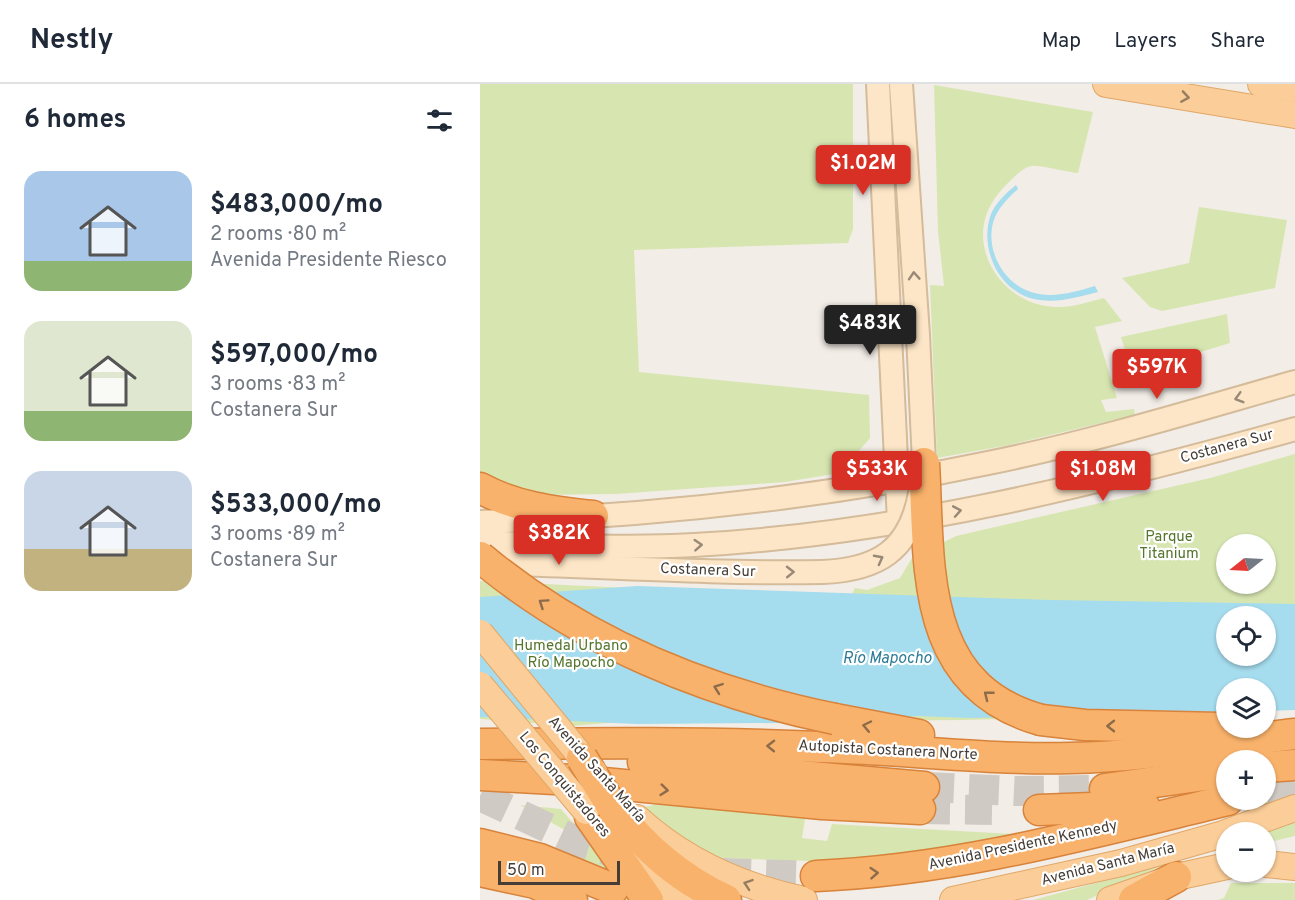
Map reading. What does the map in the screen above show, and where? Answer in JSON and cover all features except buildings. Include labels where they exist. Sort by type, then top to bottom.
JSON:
[{"type":"highway","points":[[924,454],[934,601],[950,651],[959,666],[986,694],[1010,710],[1041,720],[1085,725],[1295,729]]},
{"type":"highway","points":[[480,488],[501,498],[529,506],[593,516]]},
{"type":"highway","points":[[480,557],[555,611],[632,653],[744,698],[923,736],[976,741],[1074,745],[1198,745]]},
{"type":"highway","name":"Autopista Costanera Norte","points":[[480,744],[809,746],[1039,759],[1134,754],[1295,734]]},
{"type":"highway","points":[[480,775],[572,780],[822,804],[922,798],[513,744]]},
{"type":"highway","points":[[582,758],[604,811],[648,900]]},
{"type":"highway","points":[[1276,767],[1295,765]]},
{"type":"highway","points":[[1095,790],[1216,774]]},
{"type":"highway","points":[[1039,810],[1145,806],[1216,799]]},
{"type":"highway","name":"Avenida Presidente Kennedy","points":[[810,888],[1003,853],[1216,801]]},
{"type":"highway","points":[[604,811],[669,867],[726,900]]},
{"type":"highway","points":[[480,844],[540,859],[613,889]]},
{"type":"highway","points":[[480,871],[535,884],[572,900]]},
{"type":"highway","points":[[1134,900],[1176,877]]},
{"type":"main road","points":[[878,84],[899,522]]},
{"type":"main road","name":"Costanera Sur","points":[[480,563],[611,566],[744,573],[822,572],[865,566],[894,549],[905,535],[913,519],[924,454],[901,84]]},
{"type":"main road","points":[[1106,84],[1295,115]]},
{"type":"main road","points":[[1261,84],[1295,89]]},
{"type":"main road","points":[[480,522],[593,516],[740,503],[896,480],[991,463],[1074,443],[1295,382]]},
{"type":"main road","name":"Costanera Sur","points":[[480,542],[639,547],[683,546],[797,536],[899,522],[1101,481],[1295,429]]},
{"type":"main road","name":"Avenida Santa María","points":[[480,633],[582,758]]},
{"type":"main road","name":"Los Conquistadores","points":[[480,685],[604,811],[633,861],[684,900]]},
{"type":"main road","name":"Avenida Santa María","points":[[1257,822],[1295,808]]},
{"type":"main road","name":"Avenida Santa María","points":[[604,811],[663,840],[712,869],[763,890],[810,888]]},
{"type":"main road","name":"Avenida Santa María","points":[[953,900],[1122,863],[1216,836]]},
{"type":"main road","points":[[1276,865],[1295,867]]},
{"type":"main road","points":[[1110,900],[1176,877],[1216,868]]},
{"type":"green space","points":[[480,84],[853,84],[853,229],[848,243],[634,250],[639,372],[869,395],[870,438],[840,473],[785,482],[616,494],[538,495],[494,481],[480,473]]},
{"type":"green space","points":[[934,85],[1093,112],[1078,173],[1032,166],[1018,173],[1000,192],[989,209],[983,235],[985,251],[999,279],[1024,299],[1039,305],[1061,307],[1104,298],[1122,321],[1095,327],[1117,398],[1101,400],[1106,412],[1134,409],[1135,415],[1009,445],[937,458],[930,285],[944,286],[938,231]]},
{"type":"green space","points":[[1199,207],[1287,220],[1275,288],[1162,311],[1150,307],[1122,278],[1189,263]]},
{"type":"green space","points":[[1227,314],[1230,343],[1132,373],[1121,337]]},
{"type":"green space","name":"Humedal Urbano Río Mapocho","points":[[1295,454],[1295,709],[1276,710],[1276,678],[1216,678],[1216,713],[964,720],[608,723],[572,726],[480,719],[480,581],[670,590],[882,595],[852,594],[855,588],[867,590],[900,578],[912,558],[956,536],[1210,478]]},
{"type":"green space","points":[[1295,777],[1295,797],[1276,804],[1276,778]]},
{"type":"green space","points":[[671,801],[805,819],[802,838],[827,841],[832,824],[1033,835],[873,863],[713,858],[640,808]]},
{"type":"green space","points":[[520,805],[561,809],[588,840],[632,900],[620,900],[564,861],[572,834]]},
{"type":"green space","points":[[1295,820],[1295,836],[1276,841],[1276,826]]},
{"type":"green space","points":[[1166,864],[1087,900],[1033,900]]},
{"type":"green space","points":[[1231,883],[1295,883],[1295,900],[1218,900],[1224,898]]},
{"type":"water","points":[[1016,185],[1018,189],[999,209],[992,228],[993,251],[1004,272],[1011,281],[1039,294],[1063,294],[1095,286],[1098,292],[1050,301],[1034,299],[1022,295],[1002,278],[990,255],[988,230],[994,208]]},
{"type":"water","name":"Humedal Urbano Río Mapocho","points":[[637,586],[1050,600],[1295,604],[1295,710],[1276,711],[1276,678],[1216,678],[1216,713],[970,718],[919,716],[780,723],[637,724],[480,717],[480,597]]},
{"type":"tunnel","points":[[1276,789],[1295,785]]},
{"type":"tunnel","points":[[924,787],[1015,791],[1095,790]]},
{"type":"tunnel","points":[[480,796],[576,841],[632,858]]},
{"type":"tunnel","points":[[920,809],[992,810]]},
{"type":"tunnel","points":[[721,873],[816,876]]},
{"type":"park label","name":"Parque Titanium","points":[[1169,546]]},
{"type":"water label","name":"Río Mapocho","points":[[887,659]]}]
